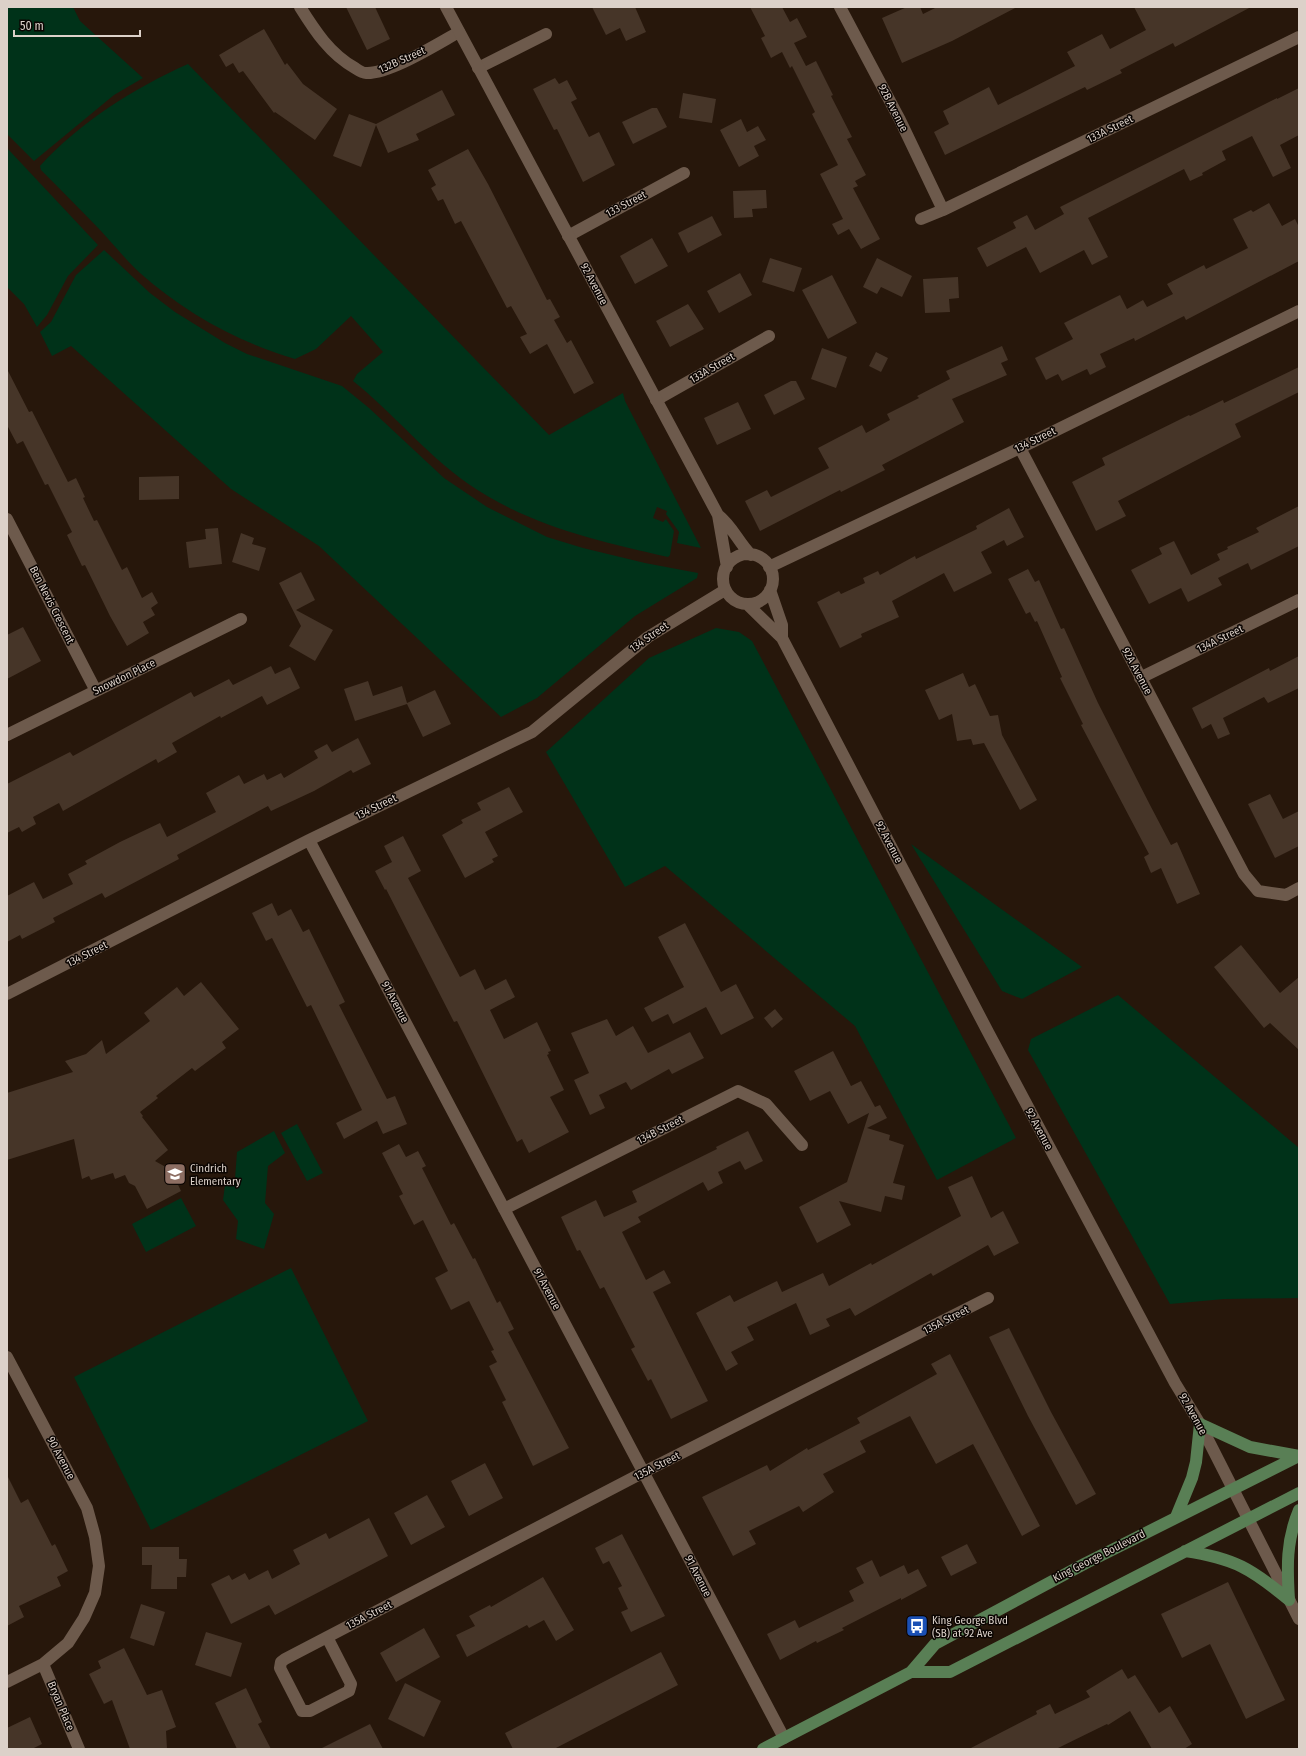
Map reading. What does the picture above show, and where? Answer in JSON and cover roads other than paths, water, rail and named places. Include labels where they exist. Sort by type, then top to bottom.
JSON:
[{"type":"main road","points":[[1176,1517],[1193,1473],[1200,1424],[1250,1447],[1299,1456]]},
{"type":"main road","name":"King George Boulevard","points":[[763,1749],[911,1672],[935,1644],[1176,1517],[1299,1456]]},
{"type":"main road","name":"King George Boulevard","points":[[911,1672],[950,1672],[1299,1492]]},
{"type":"main road","points":[[1289,1600],[1287,1559],[1289,1539],[1299,1510]]},
{"type":"main road","points":[[1185,1551],[1218,1558],[1250,1569],[1289,1600]]},
{"type":"street","name":"132B Street","points":[[300,7],[316,33],[342,61],[365,74],[380,71],[402,62],[459,32]]},
{"type":"street","name":"92 Avenue","points":[[446,7],[718,515],[727,567]]},
{"type":"street","name":"92B Avenue","points":[[840,7],[900,120],[943,210]]},
{"type":"street","points":[[478,68],[546,34]]},
{"type":"street","name":"133A Street","points":[[921,219],[943,210],[1299,37]]},
{"type":"street","name":"133 Street","points":[[568,236],[684,173]]},
{"type":"street","name":"134 Street","points":[[769,566],[1020,448],[1299,311]]},
{"type":"street","name":"133A Street","points":[[656,400],[769,336]]},
{"type":"street","name":"92A Avenue","points":[[1020,448],[1244,874],[1258,891],[1286,894],[1299,888]]},
{"type":"street","points":[[718,515],[729,524],[742,546],[751,555]]},
{"type":"street","name":"Ben Nevis Crescent","points":[[7,519],[96,691]]},
{"type":"street","points":[[751,555],[763,559],[769,566],[773,576],[770,590],[760,601],[747,604],[740,603],[731,598],[725,590],[723,581],[727,567],[736,557],[751,555]]},
{"type":"street","name":"134 Street","points":[[7,994],[309,840],[532,732],[648,637],[725,590]]},
{"type":"street","points":[[770,590],[782,625],[782,638]]},
{"type":"street","name":"134A Street","points":[[1140,678],[1299,600]]},
{"type":"street","points":[[747,604],[782,638]]},
{"type":"street","name":"Snowdon Place","points":[[7,736],[241,619]]},
{"type":"street","name":"92 Avenue","points":[[782,638],[988,1032],[1175,1383],[1200,1424],[1247,1520],[1299,1619]]},
{"type":"street","name":"91 Avenue","points":[[309,840],[784,1738]]},
{"type":"street","name":"134B Street","points":[[504,1208],[738,1091],[766,1104],[802,1145]]},
{"type":"street","name":"135A Street","points":[[327,1637],[351,1684],[351,1687],[349,1690],[310,1711],[302,1711],[280,1668],[281,1662],[327,1637],[644,1472],[988,1298]]},
{"type":"street","name":"90 Avenue","points":[[7,1356],[87,1508],[95,1537],[99,1566],[95,1593],[84,1618],[68,1643],[43,1664]]},
{"type":"street","points":[[7,1682],[43,1664]]},
{"type":"street","name":"Bryan Place","points":[[43,1664],[79,1749]]},
{"type":"place","name":"Cindrich Elementary","points":[[175,1174]]},
{"type":"place","name":"King George Blvd (SB) at 92 Ave","points":[[917,1626]]}]
